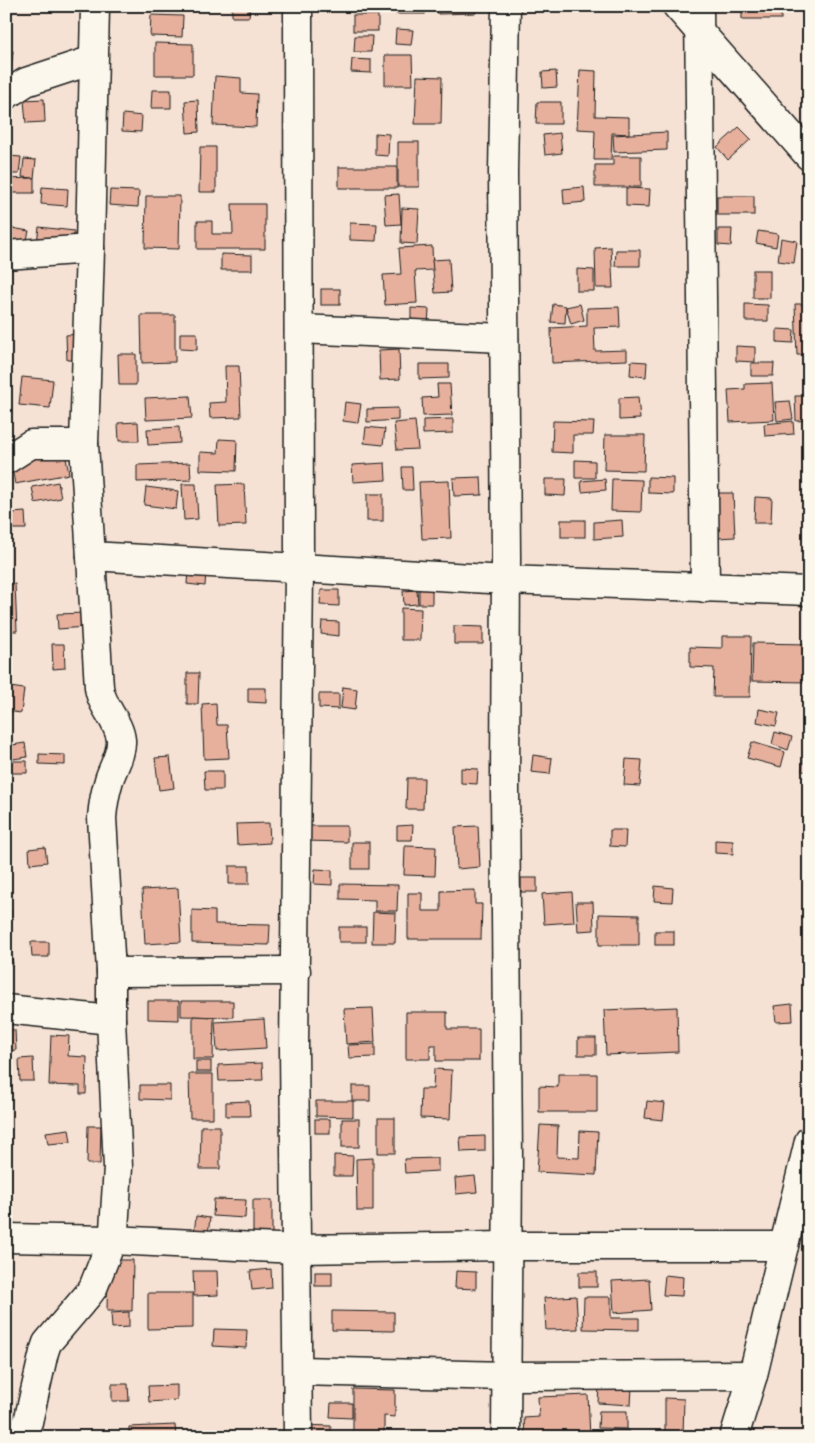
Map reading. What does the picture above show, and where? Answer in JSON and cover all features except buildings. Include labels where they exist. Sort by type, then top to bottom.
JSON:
[{"type":"street","points":[[15,1437],[28,1422],[44,1352],[48,1343],[93,1288],[112,1240],[116,1221],[118,1167],[111,1020],[111,972],[102,818],[103,804],[109,780],[121,748],[121,741],[120,732],[100,694],[84,444],[95,6]]},
{"type":"street","points":[[298,6],[299,569],[294,1049],[298,1437]]},
{"type":"street","points":[[506,6],[503,172],[508,1158],[506,1437]]},
{"type":"street","points":[[677,6],[699,19],[809,156]]},
{"type":"street","points":[[699,19],[705,588]]},
{"type":"street","points":[[6,95],[26,82],[93,60]]},
{"type":"street","points":[[6,255],[90,249]]},
{"type":"street","points":[[299,329],[504,338]]},
{"type":"street","points":[[6,460],[31,444],[84,444]]},
{"type":"street","points":[[91,556],[506,580],[809,591]]},
{"type":"street","points":[[111,972],[296,971]]},
{"type":"street","points":[[6,1009],[111,1020]]},
{"type":"street","points":[[734,1437],[753,1376],[809,1141]]},
{"type":"street","points":[[6,1238],[112,1240],[297,1249],[508,1246],[784,1246]]},
{"type":"street","points":[[298,1371],[507,1376],[753,1376]]}]
